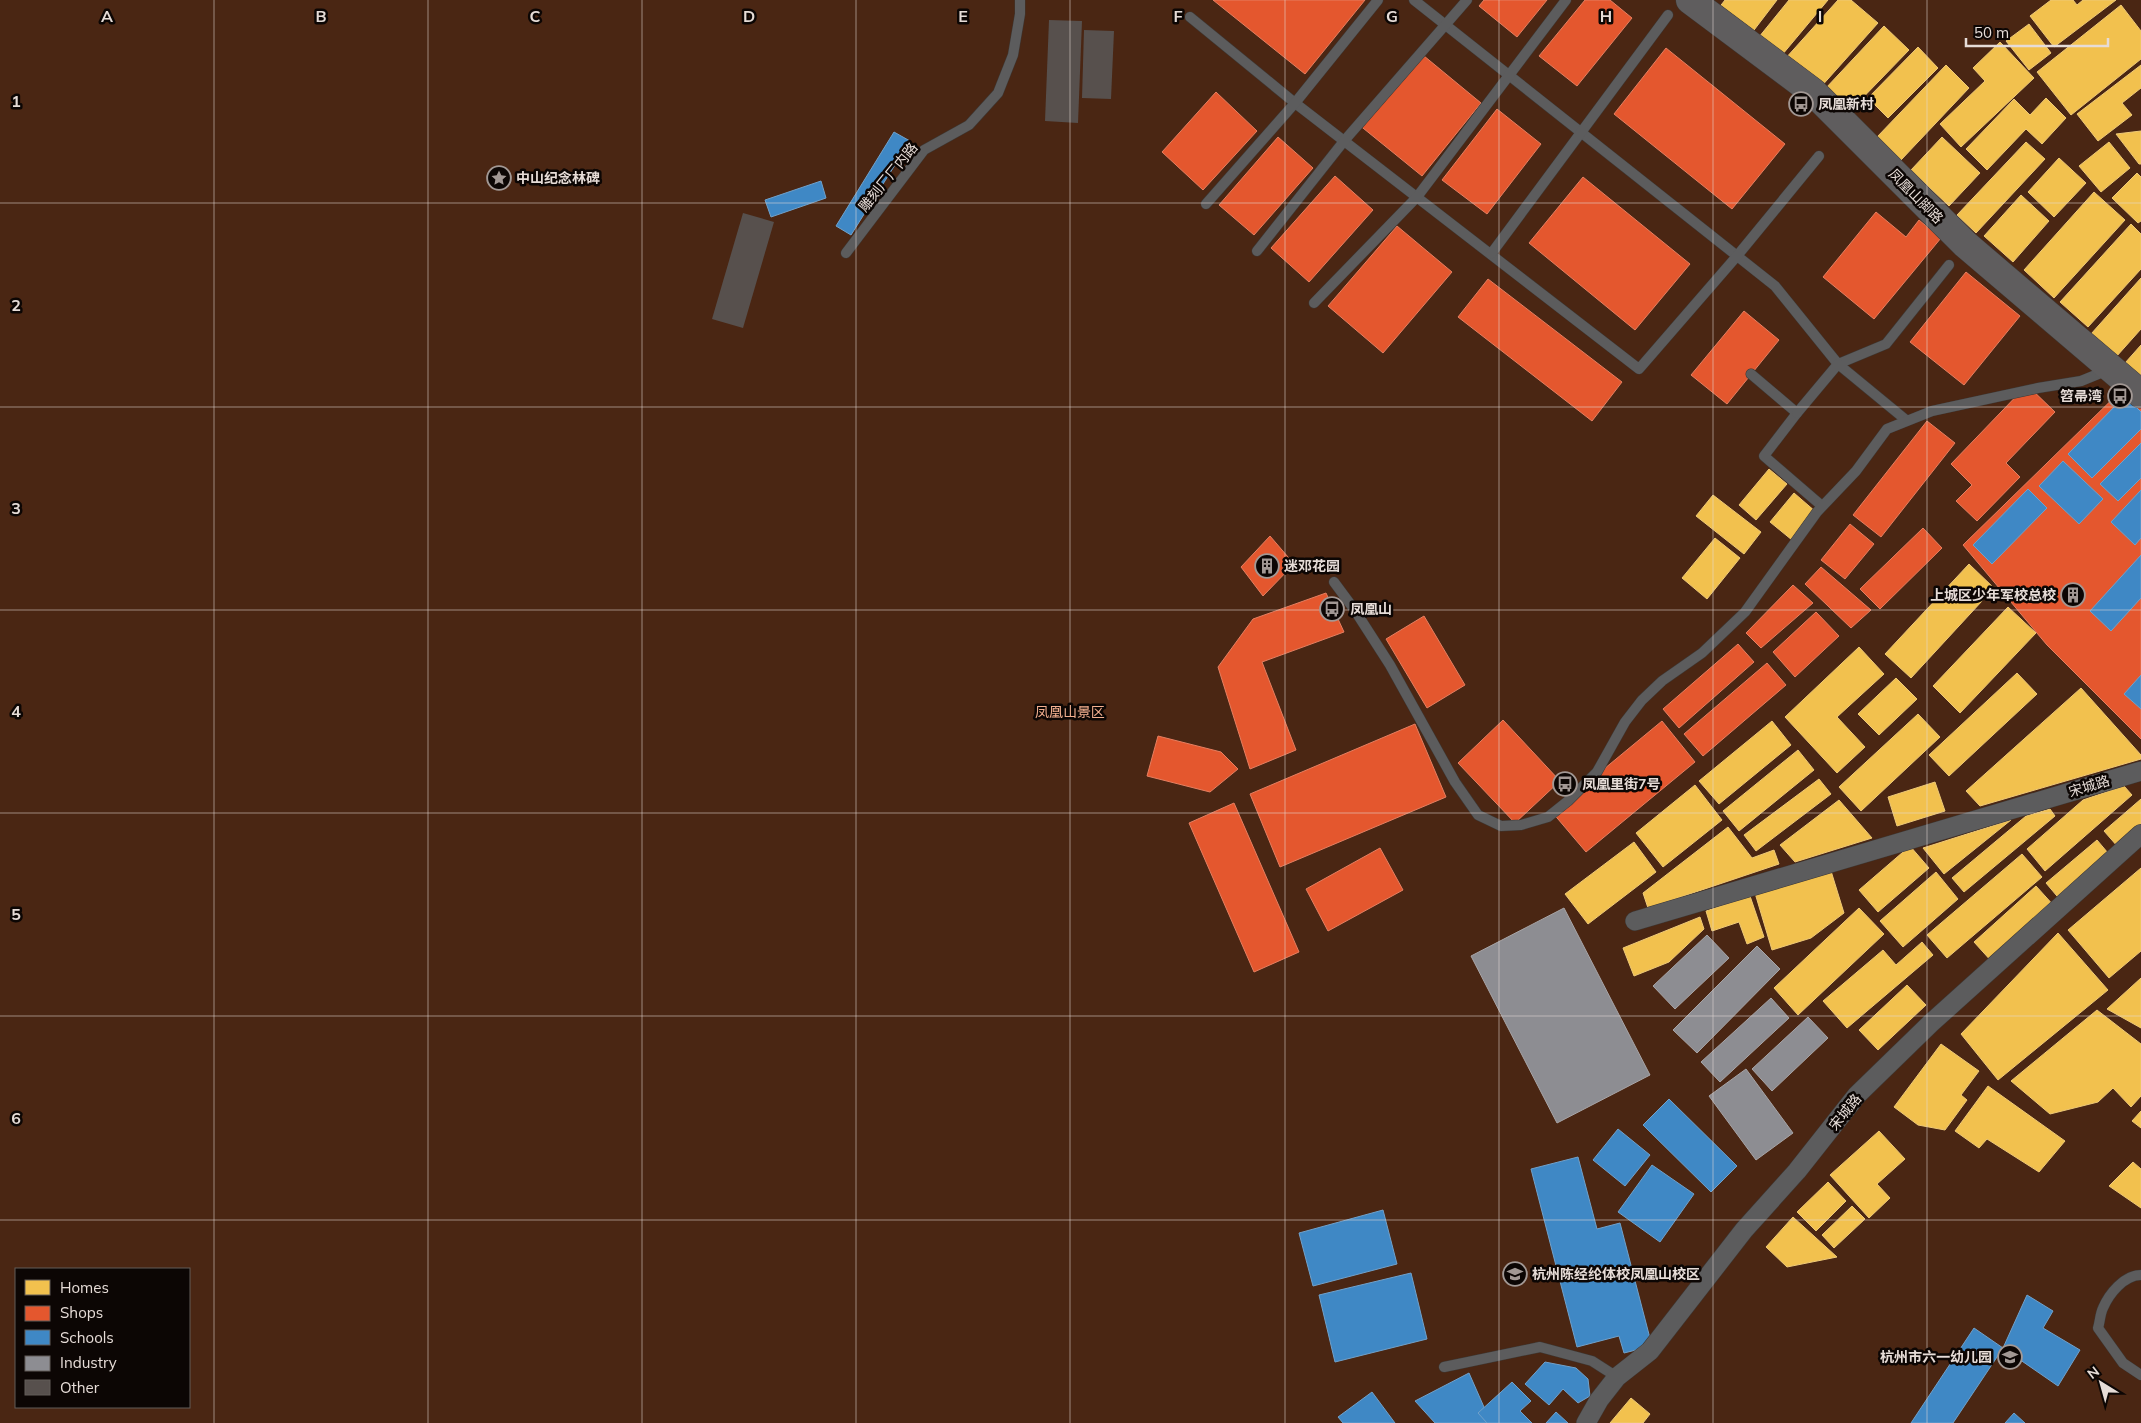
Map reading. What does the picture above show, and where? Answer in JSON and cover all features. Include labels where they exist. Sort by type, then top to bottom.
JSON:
[{"type":"street","name":"凤凰山脚路","points":[[1690,0],[1812,92],[1965,244],[2141,394]]},
{"type":"street","name":"宋城路","points":[[1635,921],[2141,771]]},
{"type":"street","name":"宋城路","points":[[1586,1423],[1599,1400],[1617,1377],[1650,1351],[1744,1230],[1797,1171],[1858,1095],[1931,1023],[2141,834]]},
{"type":"lane","name":"雕刻厂厂内路","points":[[846,253],[924,150],[969,125],[998,93],[1013,55],[1020,14],[1020,0]]},
{"type":"lane","points":[[1206,204],[1295,103],[1378,0]]},
{"type":"lane","points":[[1414,0],[1775,286],[1838,364],[1906,420]]},
{"type":"lane","points":[[1257,251],[1344,141],[1467,0]]},
{"type":"lane","points":[[1314,303],[1417,197],[1566,0]]},
{"type":"lane","points":[[1491,254],[1668,14]]},
{"type":"lane","points":[[1190,17],[1295,103],[1639,369],[1737,256],[1819,156]]},
{"type":"lane","points":[[1822,506],[1764,456],[1797,412],[1838,364],[1886,344],[1949,265]]},
{"type":"lane","points":[[1334,582],[1390,665],[1455,782],[1478,815],[1501,826],[1521,825],[1548,817],[1568,801],[1597,772],[1625,722],[1642,700],[1662,681],[1702,653],[1745,612],[1822,506],[1856,471],[1887,429],[1906,420],[1953,406],[2038,388],[2081,382],[2111,368]]},
{"type":"lane","points":[[1751,374],[1797,412]]},
{"type":"lane","points":[[2141,1275],[2136,1275],[2120,1283],[2102,1309],[2098,1328],[2123,1363],[2141,1375]]},
{"type":"lane","points":[[1444,1366],[1540,1346],[1592,1360],[1617,1377]]},
{"type":"green space","name":"凤凰山景区","points":[[0,0],[2141,0],[2141,1423],[0,1423]]},
{"type":"building: Homes","points":[[1725,0],[1777,0],[1751,34],[1718,9]]},
{"type":"building: Homes","points":[[1789,0],[1828,0],[1782,55],[1759,37]]},
{"type":"building: Homes","points":[[1838,0],[1851,0],[1878,23],[1819,89],[1785,59]]},
{"type":"building: Homes","points":[[2051,0],[2073,0],[2077,5],[2083,0],[2116,0],[2054,47],[2030,16]]},
{"type":"building: Homes","points":[[2121,5],[2141,31],[2141,59],[2071,115],[2037,72]]},
{"type":"building: Homes","points":[[2029,24],[2051,53],[2029,70],[2006,41]]},
{"type":"building: Homes","points":[[1884,26],[1909,50],[1849,112],[1825,89]]},
{"type":"building: Homes","points":[[2000,42],[2034,78],[1961,147],[1940,124],[1985,81],[1973,68]]},
{"type":"building: Homes","points":[[1918,47],[1938,68],[1888,118],[1868,98]]},
{"type":"building: Homes","points":[[1946,65],[1969,88],[1901,160],[1877,137]]},
{"type":"building: Homes","points":[[2141,65],[2141,88],[2122,103],[2132,115],[2098,141],[2077,114]]},
{"type":"building: Homes","points":[[2046,98],[2066,118],[2042,144],[2026,129],[1987,170],[1966,149],[2014,99],[2030,115]]},
{"type":"building: Homes","points":[[2141,131],[2141,164],[2139,164],[2116,134]]},
{"type":"building: Homes","points":[[1942,137],[1980,173],[1949,206],[1911,170]]},
{"type":"building: Homes","points":[[2026,142],[2045,159],[1976,233],[1957,215]]},
{"type":"building: Homes","points":[[2109,142],[2130,168],[2101,192],[2079,166]]},
{"type":"building: Homes","points":[[2059,158],[2086,183],[2054,217],[2028,192]]},
{"type":"building: Homes","points":[[2137,173],[2141,177],[2141,221],[2138,223],[2112,198]]},
{"type":"building: Homes","points":[[2094,192],[2125,220],[2054,298],[2024,270]]},
{"type":"building: Homes","points":[[2021,195],[2049,221],[2013,262],[1984,236]]},
{"type":"building: Homes","points":[[2131,224],[2141,234],[2141,269],[2088,327],[2060,302]]},
{"type":"building: Homes","points":[[2141,278],[2141,329],[2116,357],[2091,334]]},
{"type":"building: Homes","points":[[2141,345],[2141,377],[2125,363]]},
{"type":"building: Homes","points":[[1769,469],[1787,484],[1756,520],[1739,505]]},
{"type":"building: Homes","points":[[1794,493],[1816,512],[1792,540],[1770,522]]},
{"type":"building: Homes","points":[[1713,495],[1761,532],[1744,554],[1696,516]]},
{"type":"building: Homes","points":[[1715,538],[1740,558],[1707,599],[1682,578]]},
{"type":"building: Homes","points":[[1969,564],[1994,588],[1911,678],[1885,654]]},
{"type":"building: Homes","points":[[2008,607],[2036,633],[1960,713],[1933,686]]},
{"type":"building: Homes","points":[[1859,647],[1884,674],[1837,717],[1865,747],[1837,773],[1785,717]]},
{"type":"building: Homes","points":[[2017,673],[2037,694],[1949,776],[1929,755]]},
{"type":"building: Homes","points":[[1896,678],[1917,699],[1879,735],[1858,714]]},
{"type":"building: Homes","points":[[2081,688],[2141,755],[2141,759],[1980,806],[1966,791]]},
{"type":"building: Homes","points":[[1918,714],[1940,737],[1861,811],[1839,787]]},
{"type":"building: Homes","points":[[1772,721],[1791,745],[1719,804],[1699,781]]},
{"type":"building: Homes","points":[[1798,750],[1814,770],[1739,831],[1723,811]]},
{"type":"building: Homes","points":[[1819,779],[1831,794],[1756,851],[1744,835]]},
{"type":"building: Homes","points":[[1935,782],[1945,811],[1897,826],[1888,797]]},
{"type":"building: Homes","points":[[1695,785],[1722,820],[1663,867],[1636,833]]},
{"type":"building: Homes","points":[[2124,786],[2132,795],[2045,871],[2027,849],[2083,800]]},
{"type":"building: Homes","points":[[2141,799],[2141,828],[2118,847],[2104,831]]},
{"type":"building: Homes","points":[[1839,800],[1872,838],[1795,862],[1780,845]]},
{"type":"building: Homes","points":[[2050,809],[2055,816],[1964,892],[1952,878],[2026,816]]},
{"type":"building: Homes","points":[[2011,820],[1944,874],[1923,848]]},
{"type":"building: Homes","points":[[1728,827],[1752,858],[1774,850],[1779,864],[1648,908],[1643,893]]},
{"type":"building: Homes","points":[[2097,840],[2113,859],[2062,902],[2046,883]]},
{"type":"building: Homes","points":[[1634,842],[1656,872],[1588,924],[1565,894]]},
{"type":"building: Homes","points":[[1910,846],[1929,868],[1878,912],[1859,890]]},
{"type":"building: Homes","points":[[2022,854],[2042,877],[1947,958],[1927,935]]},
{"type":"building: Homes","points":[[2141,868],[2141,951],[2109,978],[2068,930]]},
{"type":"building: Homes","points":[[1831,871],[1844,913],[1811,938],[1772,950],[1755,893]]},
{"type":"building: Homes","points":[[1936,872],[1958,899],[1903,947],[1880,921]]},
{"type":"building: Homes","points":[[2036,886],[2055,907],[1993,963],[1974,942]]},
{"type":"building: Homes","points":[[1750,896],[1764,937],[1747,944],[1739,922],[1712,931],[1706,911]]},
{"type":"building: Homes","points":[[1859,908],[1884,934],[1798,1015],[1774,988]]},
{"type":"building: Homes","points":[[1700,917],[1704,929],[1669,962],[1634,976],[1623,948]]},
{"type":"building: Homes","points":[[2058,933],[2108,990],[1998,1080],[1961,1034]]},
{"type":"building: Homes","points":[[1922,942],[1933,955],[1847,1028],[1823,1001],[1883,950],[1896,965]]},
{"type":"building: Homes","points":[[2141,978],[2141,1028],[2107,1009]]},
{"type":"building: Homes","points":[[1907,985],[1926,1005],[1878,1050],[1859,1030]]},
{"type":"building: Homes","points":[[2097,1010],[2141,1044],[2141,1096],[2131,1107],[2113,1088],[2098,1102],[2050,1114],[2011,1081]]},
{"type":"building: Homes","points":[[1941,1044],[1979,1071],[1961,1095],[1967,1100],[1945,1130],[1918,1125],[1894,1107]]},
{"type":"building: Homes","points":[[1988,1086],[2065,1141],[2039,1172],[1987,1139],[1979,1148],[1955,1131]]},
{"type":"building: Homes","points":[[2141,1111],[2141,1128],[2132,1121]]},
{"type":"building: Homes","points":[[1879,1131],[1905,1159],[1877,1184],[1890,1198],[1869,1218],[1830,1175]]},
{"type":"building: Homes","points":[[2133,1162],[2141,1169],[2141,1208],[2109,1186]]},
{"type":"building: Homes","points":[[1828,1182],[1846,1201],[1816,1231],[1797,1212]]},
{"type":"building: Homes","points":[[1852,1206],[1865,1219],[1834,1248],[1822,1235]]},
{"type":"building: Homes","points":[[1793,1217],[1837,1257],[1787,1267],[1766,1247]]},
{"type":"building: Homes","points":[[1631,1398],[1650,1414],[1643,1423],[1610,1423]]},
{"type":"building: Shops","points":[[1213,0],[1365,0],[1305,74]]},
{"type":"building: Shops","points":[[1484,0],[1547,0],[1517,37],[1479,6]]},
{"type":"building: Shops","points":[[1585,0],[1610,0],[1632,18],[1577,86],[1539,56]]},
{"type":"building: Shops","points":[[1666,48],[1785,144],[1732,209],[1614,114]]},
{"type":"building: Shops","points":[[1418,51],[1481,103],[1422,176],[1358,124]]},
{"type":"building: Shops","points":[[1216,92],[1257,131],[1203,190],[1162,152]]},
{"type":"building: Shops","points":[[1497,109],[1541,144],[1487,214],[1442,180]]},
{"type":"building: Shops","points":[[1278,137],[1313,168],[1254,235],[1219,205]]},
{"type":"building: Shops","points":[[1335,176],[1373,210],[1309,282],[1271,248]]},
{"type":"building: Shops","points":[[1583,177],[1690,264],[1635,330],[1529,243]]},
{"type":"building: Shops","points":[[1876,212],[1906,237],[1919,220],[1941,238],[1874,319],[1823,277]]},
{"type":"building: Shops","points":[[1397,226],[1452,272],[1383,353],[1328,306]]},
{"type":"building: Shops","points":[[1966,272],[2020,316],[1964,385],[1910,342]]},
{"type":"building: Shops","points":[[1488,279],[1622,382],[1592,421],[1458,317]]},
{"type":"building: Shops","points":[[1744,311],[1779,340],[1727,404],[1691,375]]},
{"type":"building: Shops","name":"上城区少年军校总校","points":[[2129,383],[2141,394],[2141,739],[2047,645],[1963,545]]},
{"type":"building: Shops","points":[[2027,385],[2055,412],[2006,463],[2020,477],[1977,521],[1956,501],[1972,485],[1951,464]]},
{"type":"building: Shops","points":[[1927,421],[1955,443],[1881,537],[1853,515]]},
{"type":"building: Shops","points":[[1850,524],[1874,544],[1845,579],[1821,560]]},
{"type":"building: Shops","points":[[1923,528],[1942,548],[1880,609],[1860,589]]},
{"type":"building: Shops","name":"迷邓花园","points":[[1270,536],[1294,564],[1263,596],[1241,567]]},
{"type":"building: Shops","points":[[1821,567],[1871,610],[1851,628],[1805,584]]},
{"type":"building: Shops","points":[[1793,585],[1813,603],[1761,648],[1746,633]]},
{"type":"building: Shops","points":[[1326,593],[1344,632],[1262,662],[1296,750],[1250,769],[1218,667],[1253,619]]},
{"type":"building: Shops","points":[[1816,612],[1839,636],[1795,677],[1773,652]]},
{"type":"building: Shops","points":[[1424,616],[1465,685],[1427,708],[1386,639]]},
{"type":"building: Shops","points":[[1738,644],[1754,662],[1679,728],[1663,709]]},
{"type":"building: Shops","points":[[1767,663],[1786,685],[1703,756],[1684,734]]},
{"type":"building: Shops","points":[[1503,720],[1560,781],[1515,823],[1458,763]]},
{"type":"building: Shops","points":[[1662,721],[1695,762],[1586,852],[1552,812]]},
{"type":"building: Shops","points":[[1415,724],[1446,797],[1280,867],[1250,794]]},
{"type":"building: Shops","points":[[1158,736],[1221,752],[1238,769],[1210,792],[1147,776]]},
{"type":"building: Shops","points":[[1234,803],[1299,952],[1254,972],[1189,823]]},
{"type":"building: Shops","points":[[1380,848],[1403,890],[1328,931],[1306,889]]},
{"type":"building: Schools","points":[[894,132],[910,141],[851,235],[836,226]]},
{"type":"building: Schools","points":[[821,181],[826,198],[771,217],[765,200]]},
{"type":"building: Schools","points":[[2125,396],[2141,412],[2141,429],[2092,478],[2068,454]]},
{"type":"building: Schools","points":[[2141,443],[2141,478],[2118,501],[2100,484]]},
{"type":"building: Schools","points":[[2063,461],[2103,499],[2079,524],[2039,486]]},
{"type":"building: Schools","points":[[2028,489],[2047,508],[1992,564],[1973,545]]},
{"type":"building: Schools","points":[[2141,490],[2141,538],[2135,545],[2111,522]]},
{"type":"building: Schools","points":[[2141,555],[2141,598],[2111,631],[2090,611]]},
{"type":"building: Schools","points":[[2141,675],[2141,709],[2124,694]]},
{"type":"building: Schools","points":[[1669,1099],[1737,1166],[1711,1192],[1643,1125]]},
{"type":"building: Schools","points":[[1618,1129],[1650,1155],[1625,1186],[1593,1160]]},
{"type":"building: Schools","points":[[1578,1157],[1597,1229],[1620,1223],[1652,1346],[1624,1353],[1619,1336],[1577,1347],[1531,1169]]},
{"type":"building: Schools","points":[[1652,1165],[1694,1194],[1660,1242],[1618,1212]]},
{"type":"building: Schools","points":[[1383,1210],[1397,1264],[1313,1286],[1299,1233]]},
{"type":"building: Schools","points":[[1411,1273],[1427,1339],[1335,1362],[1319,1295]]},
{"type":"building: Schools","points":[[2027,1295],[2053,1311],[2043,1328],[2080,1350],[2058,1386],[2003,1348]]},
{"type":"building: Schools","points":[[1974,1328],[2003,1348],[1953,1423],[1911,1423]]},
{"type":"building: Schools","points":[[1545,1362],[1576,1368],[1588,1379],[1590,1396],[1578,1403],[1563,1389],[1549,1405],[1525,1384]]},
{"type":"building: Schools","points":[[1469,1373],[1491,1423],[1435,1423],[1415,1401]]},
{"type":"building: Schools","points":[[1512,1382],[1531,1401],[1520,1411],[1532,1423],[1487,1423],[1478,1413]]},
{"type":"building: Schools","points":[[1372,1392],[1395,1423],[1343,1423],[1338,1417]]},
{"type":"building: Schools","points":[[1556,1412],[1568,1423],[1546,1423]]},
{"type":"building: Schools","points":[[2014,1413],[2025,1423],[2005,1423]]},
{"type":"building: Industry","points":[[1564,908],[1650,1075],[1557,1123],[1471,956]]},
{"type":"building: Industry","points":[[1707,935],[1729,958],[1675,1009],[1653,986]]},
{"type":"building: Industry","points":[[1757,946],[1780,969],[1697,1053],[1673,1030]]},
{"type":"building: Industry","points":[[1771,998],[1789,1018],[1720,1082],[1701,1062]]},
{"type":"building: Industry","points":[[1808,1017],[1828,1038],[1772,1091],[1752,1069]]},
{"type":"building: Industry","points":[[1746,1069],[1793,1133],[1756,1160],[1709,1096]]},
{"type":"building: Other","points":[[1049,20],[1082,21],[1078,123],[1045,121]]},
{"type":"building: Other","points":[[1084,30],[1114,31],[1111,99],[1082,98]]},
{"type":"building: Other","points":[[743,213],[774,222],[743,328],[712,319]]},
{"type":"place","name":"凤凰新村","points":[[1801,104]]},
{"type":"place","name":"中山纪念林碑","points":[[499,178]]},
{"type":"place","name":"笤帚湾","points":[[2120,396]]},
{"type":"place","name":"迷邓花园","points":[[1267,566]]},
{"type":"place","name":"上城区少年军校总校","points":[[2073,595]]},
{"type":"place","name":"凤凰山","points":[[1332,609]]},
{"type":"place","name":"凤凰里街7号","points":[[1565,784]]},
{"type":"place","name":"杭州陈经纶体校凤凰山校区","points":[[1515,1274]]},
{"type":"place","name":"杭州市六一幼儿园","points":[[2010,1357]]}]
